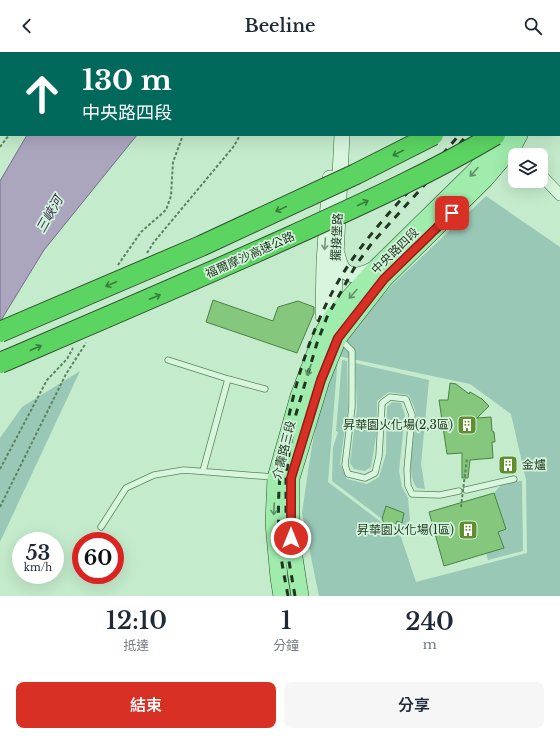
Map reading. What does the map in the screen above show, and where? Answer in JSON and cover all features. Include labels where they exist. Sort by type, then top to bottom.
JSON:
[{"type":"highway","points":[[0,332],[215,239],[356,174],[431,136]]},
{"type":"highway","name":"福爾摩沙高速公路","points":[[0,364],[212,272],[367,202],[467,151],[508,141]]},
{"type":"main road","name":"中央路四段","points":[[331,336],[384,279],[485,179],[508,141]]},
{"type":"main road","name":"中央路四段","points":[[331,336],[333,316],[377,267],[508,141]]},
{"type":"main road","name":"介壽路三段","points":[[282,596],[274,524],[276,478],[299,396],[331,336]]},
{"type":"main road","name":"介壽路三段","points":[[300,596],[291,538],[291,478],[321,380],[331,336]]},
{"type":"street","name":"擺接堡路","points":[[331,336],[324,262],[333,136]]},
{"type":"street","name":"擺接堡路","points":[[333,316],[342,136]]},
{"type":"street","points":[[548,182],[560,195]]},
{"type":"street","points":[[337,253],[342,268],[352,275],[362,276],[377,267]]},
{"type":"lane","points":[[331,336],[352,351],[352,407],[345,465],[348,474],[365,478],[375,473],[379,456],[382,403],[390,397],[406,399],[412,415],[406,470],[408,486],[412,494],[440,495],[459,491]]},
{"type":"lane","points":[[168,360],[265,389]]},
{"type":"lane","points":[[203,471],[228,379]]},
{"type":"lane","points":[[101,527],[126,488],[154,475],[184,470],[276,478]]},
{"type":"lane","points":[[466,490],[514,479]]},
{"type":"path","points":[[0,147],[8,136]]},
{"type":"path","points":[[461,507],[467,458]]},
{"type":"green space","points":[[486,196],[560,247],[560,596],[319,596],[302,513],[311,451],[325,383],[341,343],[389,288]],"holes":[[[338,356],[470,384],[511,414],[526,480],[527,553],[416,582],[401,537],[328,482]]]},
{"type":"green space","points":[[342,360],[347,361],[348,407],[340,464],[347,479],[367,484],[379,477],[386,454],[387,407],[392,402],[401,403],[405,415],[399,471],[402,487],[408,498],[410,520],[401,531],[395,527],[397,521],[402,523],[386,506],[382,519],[332,481],[333,447],[338,432],[336,431]]},
{"type":"green space","points":[[355,363],[429,380],[421,464],[425,489],[417,488],[411,473],[416,413],[409,395],[389,392],[377,401],[377,430],[371,467],[365,471],[354,469],[350,463],[357,407]]},
{"type":"green space","points":[[80,371],[0,542],[0,438],[22,407]]},
{"type":"green space","points":[[522,481],[523,551],[488,560],[486,553],[504,548],[498,532],[506,529],[494,493],[502,484]]},
{"type":"water","name":"三峽河","points":[[26,136],[136,136],[44,250],[0,322],[0,181]]},
{"type":"building","points":[[213,300],[273,321],[278,307],[298,301],[314,307],[314,313],[297,353],[206,322]]},
{"type":"building","name":"昇華園火化場(2,3區)","points":[[450,383],[456,384],[469,394],[470,392],[482,399],[489,406],[477,418],[491,417],[492,431],[494,432],[495,442],[492,442],[493,458],[470,460],[468,478],[462,478],[462,453],[447,454],[439,400],[448,400]]},
{"type":"building","name":"金爐","points":[[502,458],[515,458],[514,472],[502,472]]},
{"type":"building","name":"昇華園火化場(1區)","points":[[494,493],[506,529],[498,532],[504,548],[444,566],[429,512]]},
{"type":"building","points":[[386,506],[404,513],[402,523],[397,521],[395,527],[384,523],[382,519]]},
{"type":"railway","points":[[288,596],[280,545],[278,510],[280,473],[285,434],[305,357],[319,320],[335,287],[354,257],[379,225],[458,136]]},
{"type":"railway","points":[[295,596],[286,544],[286,479],[296,414],[317,343],[327,317],[356,265],[372,243],[437,171],[466,136]]},
{"type":"place","name":"昇華園火化場(2,3區)","points":[[467,425]]},
{"type":"place","name":"金爐","points":[[508,465]]},
{"type":"place","name":"昇華園火化場(1區)","points":[[468,530]]},
{"type":"route","points":[[291,538],[291,478],[321,380],[338,338],[384,279],[452,213]]}]
